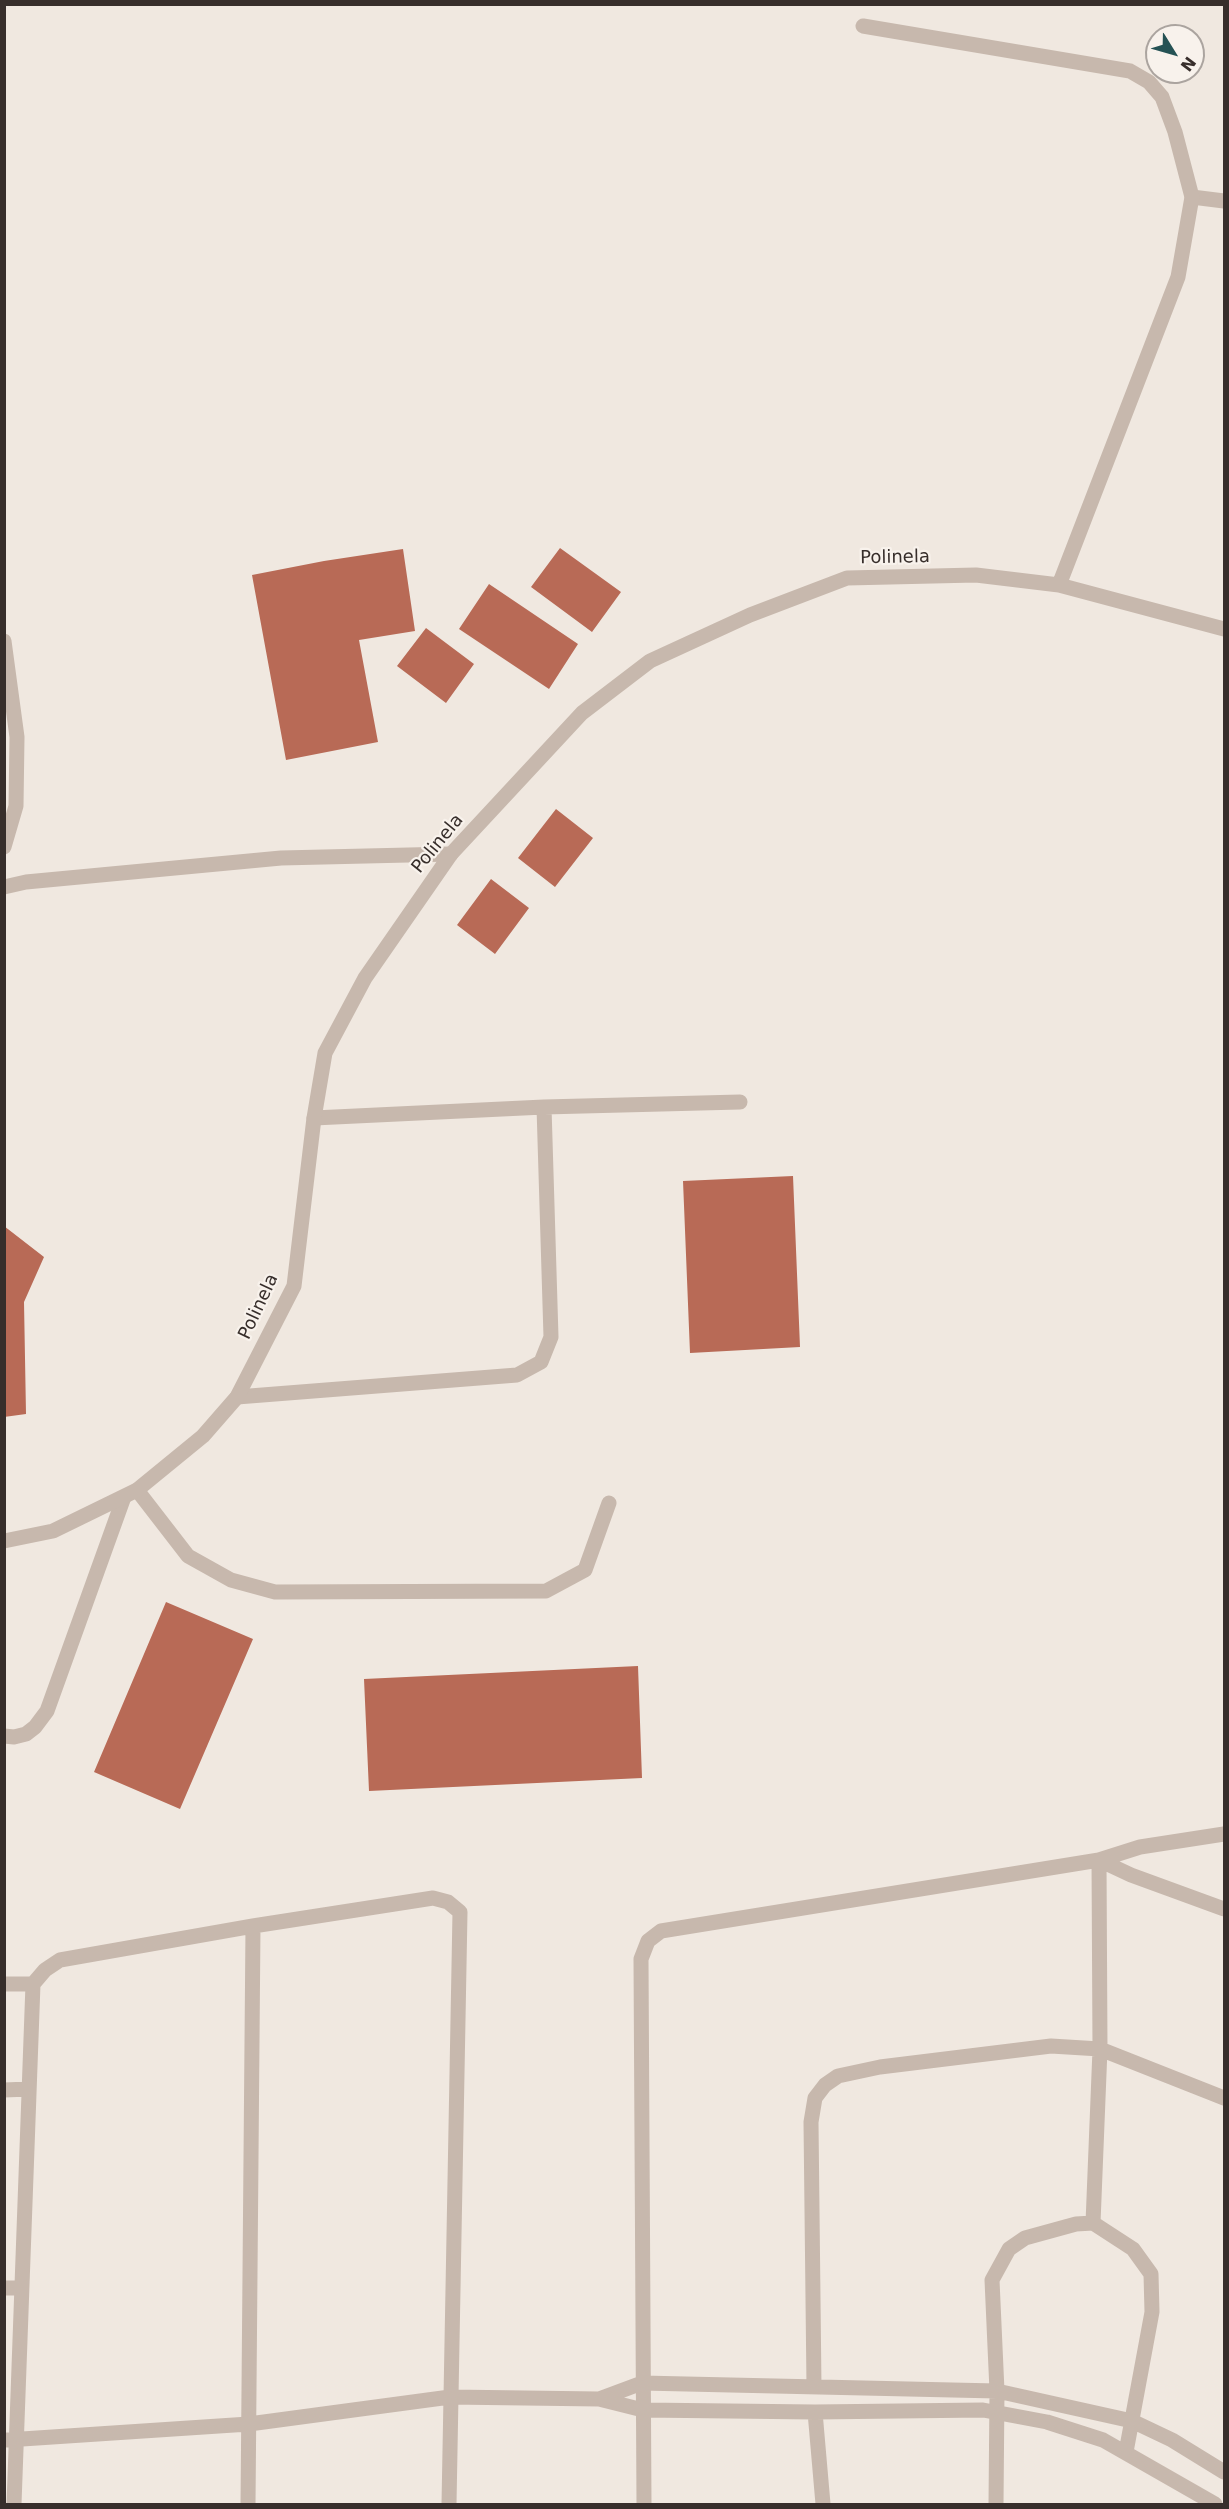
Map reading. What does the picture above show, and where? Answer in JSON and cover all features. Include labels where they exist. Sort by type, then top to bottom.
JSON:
[{"type":"street","points":[[863,26],[1131,71],[1149,82],[1162,97],[1175,132],[1192,197],[1178,277],[1059,585]]},
{"type":"street","points":[[1192,197],[1224,201]]},
{"type":"street","name":"Polinela","points":[[4,1541],[53,1531],[131,1494],[203,1436],[237,1397],[294,1286],[314,1118],[325,1053],[364,978],[451,854],[582,713],[650,661],[750,615],[847,578],[976,575],[1059,585],[1224,628]]},
{"type":"street","points":[[4,641],[17,737],[16,806],[4,847]]},
{"type":"street","points":[[4,887],[26,882],[281,858],[451,854]]},
{"type":"street","points":[[314,1118],[544,1107],[740,1102]]},
{"type":"street","points":[[237,1397],[517,1375],[541,1362],[551,1337],[544,1107]]},
{"type":"street","points":[[4,1736],[26,1734],[35,1727],[47,1711],[131,1494],[188,1557],[231,1580],[275,1592],[546,1591],[585,1570],[609,1503]]},
{"type":"street","points":[[644,2505],[640,1959],[648,1941],[661,1931],[1100,1860],[1140,1847],[1224,1834]]},
{"type":"street","points":[[1100,1860],[1131,1875],[1224,1909]]},
{"type":"street","points":[[1093,2223],[1100,2049],[1100,1860]]},
{"type":"street","points":[[14,2505],[10,2440],[21,2288],[33,1984],[45,1970],[60,1960],[253,1926],[433,1898],[448,1902],[460,1912],[449,2505]]},
{"type":"street","points":[[248,2505],[253,1926]]},
{"type":"street","points":[[4,1984],[33,1984]]},
{"type":"street","points":[[814,2387],[811,2122],[815,2098],[825,2085],[838,2076],[880,2067],[1051,2046],[1100,2049],[1224,2098]]},
{"type":"street","points":[[4,2090],[29,2089]]},
{"type":"street","points":[[996,2505],[997,2391],[992,2280],[1009,2249],[1025,2238],[1076,2224],[1093,2223],[1132,2249],[1151,2274],[1152,2312],[1126,2452]]},
{"type":"street","points":[[4,2288],[21,2288]]},
{"type":"street","points":[[599,2399],[642,2383],[997,2391],[1132,2421],[1172,2440],[1224,2472]]},
{"type":"street","points":[[10,2440],[249,2424],[450,2397],[599,2399],[643,2410],[996,2411],[1072,2429],[1103,2440],[1215,2505]]},
{"type":"street","points":[[815,2412],[823,2505]]},
{"type":"building","points":[[560,548],[621,592],[592,632],[531,587]]},
{"type":"building","points":[[403,549],[415,631],[359,640],[378,742],[286,760],[252,575]]},
{"type":"building","points":[[489,584],[578,644],[549,689],[459,629]]},
{"type":"building","points":[[426,628],[474,664],[446,703],[397,666]]},
{"type":"building","points":[[556,809],[593,838],[555,887],[518,858]]},
{"type":"building","points":[[491,879],[529,908],[495,954],[457,925]]},
{"type":"building","points":[[793,1176],[800,1347],[690,1353],[683,1181]]},
{"type":"building","points":[[4,1226],[44,1257],[24,1302],[26,1414],[4,1417]]},
{"type":"building","points":[[166,1602],[253,1639],[180,1809],[94,1772]]},
{"type":"building","points":[[638,1666],[642,1778],[369,1791],[364,1679]]}]
